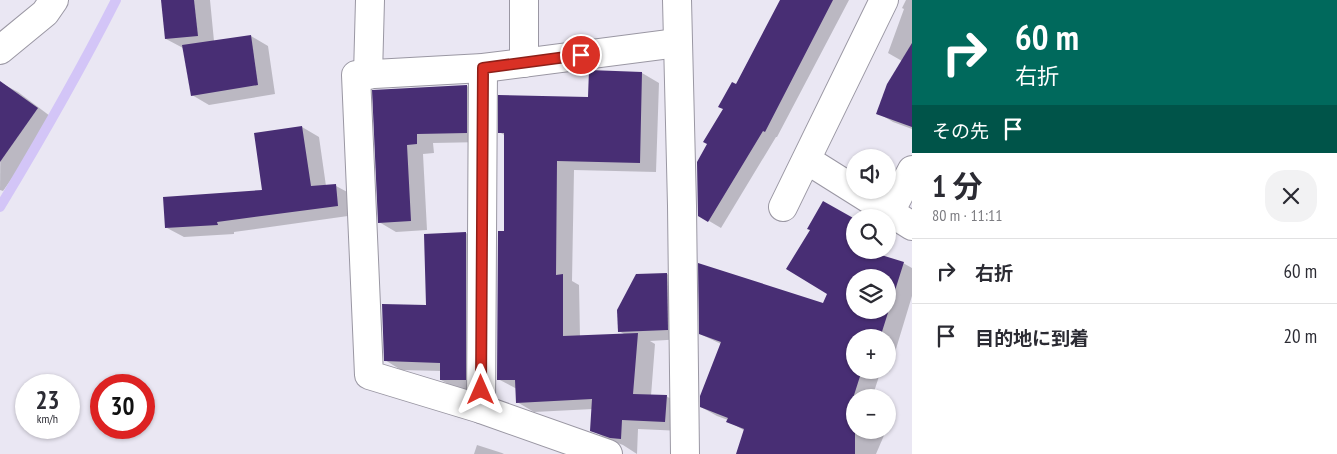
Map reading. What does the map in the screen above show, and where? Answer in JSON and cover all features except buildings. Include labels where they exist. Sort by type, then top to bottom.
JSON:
[{"type":"street","points":[[0,50],[44,13],[54,0]]},
{"type":"street","points":[[368,74],[370,0]]},
{"type":"street","points":[[524,0],[524,63]]},
{"type":"street","points":[[677,0],[685,454]]},
{"type":"street","points":[[783,208],[884,0]]},
{"type":"street","points":[[608,454],[481,409],[369,375],[356,75],[483,68],[677,42]]},
{"type":"street","points":[[481,409],[483,68]]},
{"type":"street","points":[[807,160],[901,219],[912,170]]},
{"type":"waterway","points":[[0,207],[60,105],[116,0]]},
{"type":"route","points":[[481,390],[483,68],[581,55]]}]
